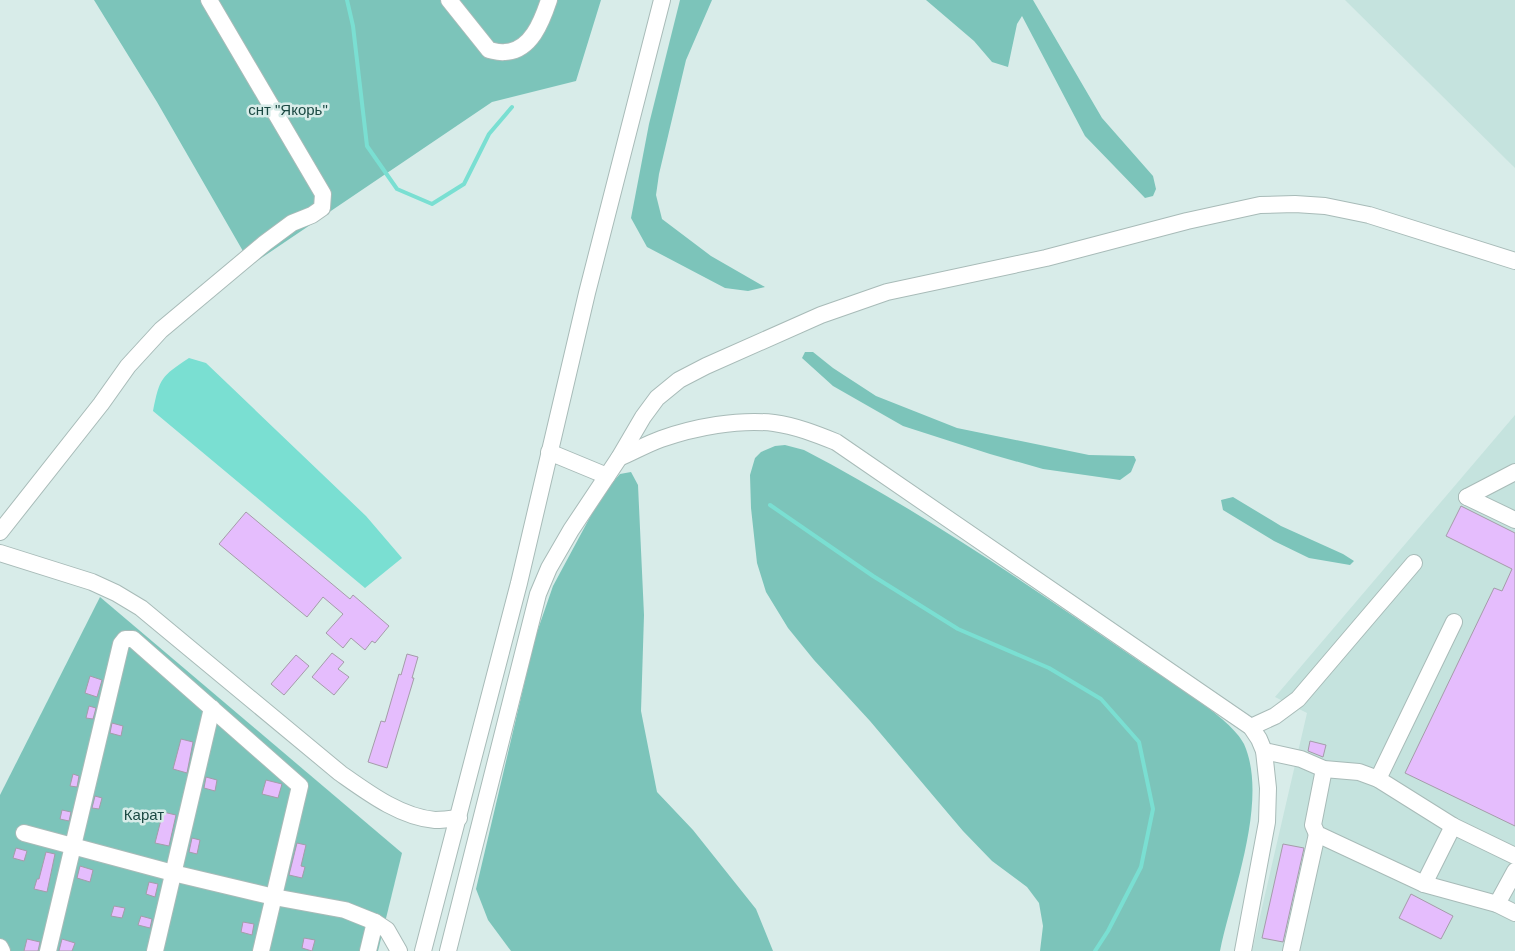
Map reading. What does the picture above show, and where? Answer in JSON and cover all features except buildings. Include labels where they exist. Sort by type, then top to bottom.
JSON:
[{"type":"street","points":[[0,532],[128,366],[161,330],[265,243],[292,223],[312,215],[322,208],[322,194],[210,0]]},
{"type":"street","points":[[449,0],[489,50],[505,52],[523,47],[536,30],[548,0]]},
{"type":"street","points":[[423,951],[519,583],[587,293],[662,0]]},
{"type":"street","points":[[448,951],[538,594],[549,568],[571,530],[619,458],[643,417],[657,398],[679,380],[821,315],[887,292],[1046,258],[1187,221],[1260,205],[1295,204],[1325,206],[1369,215],[1515,261]]},
{"type":"street","points":[[619,458],[661,439],[739,422],[774,423],[805,430],[836,442],[1250,728],[1259,738],[1264,751],[1268,788],[1267,822],[1243,951]]},
{"type":"street","points":[[550,452],[607,476]]},
{"type":"street","points":[[1515,472],[1467,497],[1515,520]]},
{"type":"street","points":[[0,552],[92,582],[116,593],[141,608],[340,773],[372,795],[405,812],[434,820],[459,818]]},
{"type":"street","points":[[1250,728],[1275,716],[1298,699],[1414,563]]},
{"type":"street","points":[[1378,779],[1454,622]]},
{"type":"street","points":[[48,951],[121,644],[125,639],[133,639],[300,786],[261,951]]},
{"type":"street","points":[[155,951],[212,708]]},
{"type":"street","points":[[1264,751],[1301,759],[1324,769],[1358,772],[1378,779],[1453,826],[1515,856]]},
{"type":"street","points":[[1324,769],[1313,826],[1317,834],[1424,884],[1497,904],[1515,913]]},
{"type":"street","points":[[1424,884],[1453,826]]},
{"type":"street","points":[[24,833],[173,874],[274,897],[345,910],[375,922],[386,930],[399,951]]},
{"type":"street","points":[[1291,951],[1317,834]]},
{"type":"street","points":[[1497,904],[1515,871]]},
{"type":"street","points":[[368,951],[375,922]]},
{"type":"street","points":[[0,947],[2,951]]},
{"type":"shaded area","points":[[1345,0],[1515,0],[1515,168]]},
{"type":"shaded area","points":[[189,358],[206,363],[366,516],[402,558],[365,588],[153,411],[163,379]]},
{"type":"shaded area","points":[[1515,415],[1515,951],[1252,951],[1307,713],[1275,697]]},
{"type":"green space","name":"снт \"Якорь\"","points":[[94,0],[601,0],[576,81],[492,102],[251,265],[157,102]]},
{"type":"green space","points":[[680,0],[712,0],[686,60],[659,174],[656,195],[662,219],[711,256],[765,287],[748,291],[725,288],[647,247],[631,218],[649,124]]},
{"type":"green space","points":[[926,0],[1033,0],[1102,118],[1153,176],[1156,189],[1153,196],[1145,198],[1085,136],[1022,16],[1017,24],[1008,67],[992,62],[974,41]]},
{"type":"green space","points":[[805,352],[813,352],[833,368],[876,396],[957,428],[1089,455],[1134,456],[1136,460],[1131,472],[1120,480],[1043,469],[903,426],[833,386],[802,358]]},
{"type":"green space","points":[[785,445],[804,450],[848,474],[974,550],[1196,699],[1226,722],[1237,734],[1244,744],[1251,767],[1251,819],[1246,847],[1220,951],[1040,951],[1043,926],[1039,903],[1027,887],[992,861],[963,831],[870,721],[814,660],[788,628],[766,592],[757,563],[751,508],[750,475],[755,458],[761,452],[775,446]]},
{"type":"green space","points":[[631,472],[638,485],[644,615],[641,711],[657,792],[693,830],[756,909],[773,951],[511,951],[488,920],[476,889],[535,638],[553,586],[603,493],[620,474]]},
{"type":"green space","points":[[1233,497],[1281,526],[1343,554],[1354,561],[1350,565],[1309,558],[1274,541],[1223,510],[1221,500]]},
{"type":"green space","name":"Карат","points":[[100,597],[402,853],[378,951],[0,951],[0,795]]},
{"type":"waterway","points":[[347,0],[353,26],[367,146],[397,189],[432,204],[464,184],[489,134],[512,107]]},
{"type":"waterway","points":[[770,505],[873,576],[958,629],[1049,668],[1101,699],[1139,742],[1153,809],[1141,867],[1108,931],[1095,951]]}]
